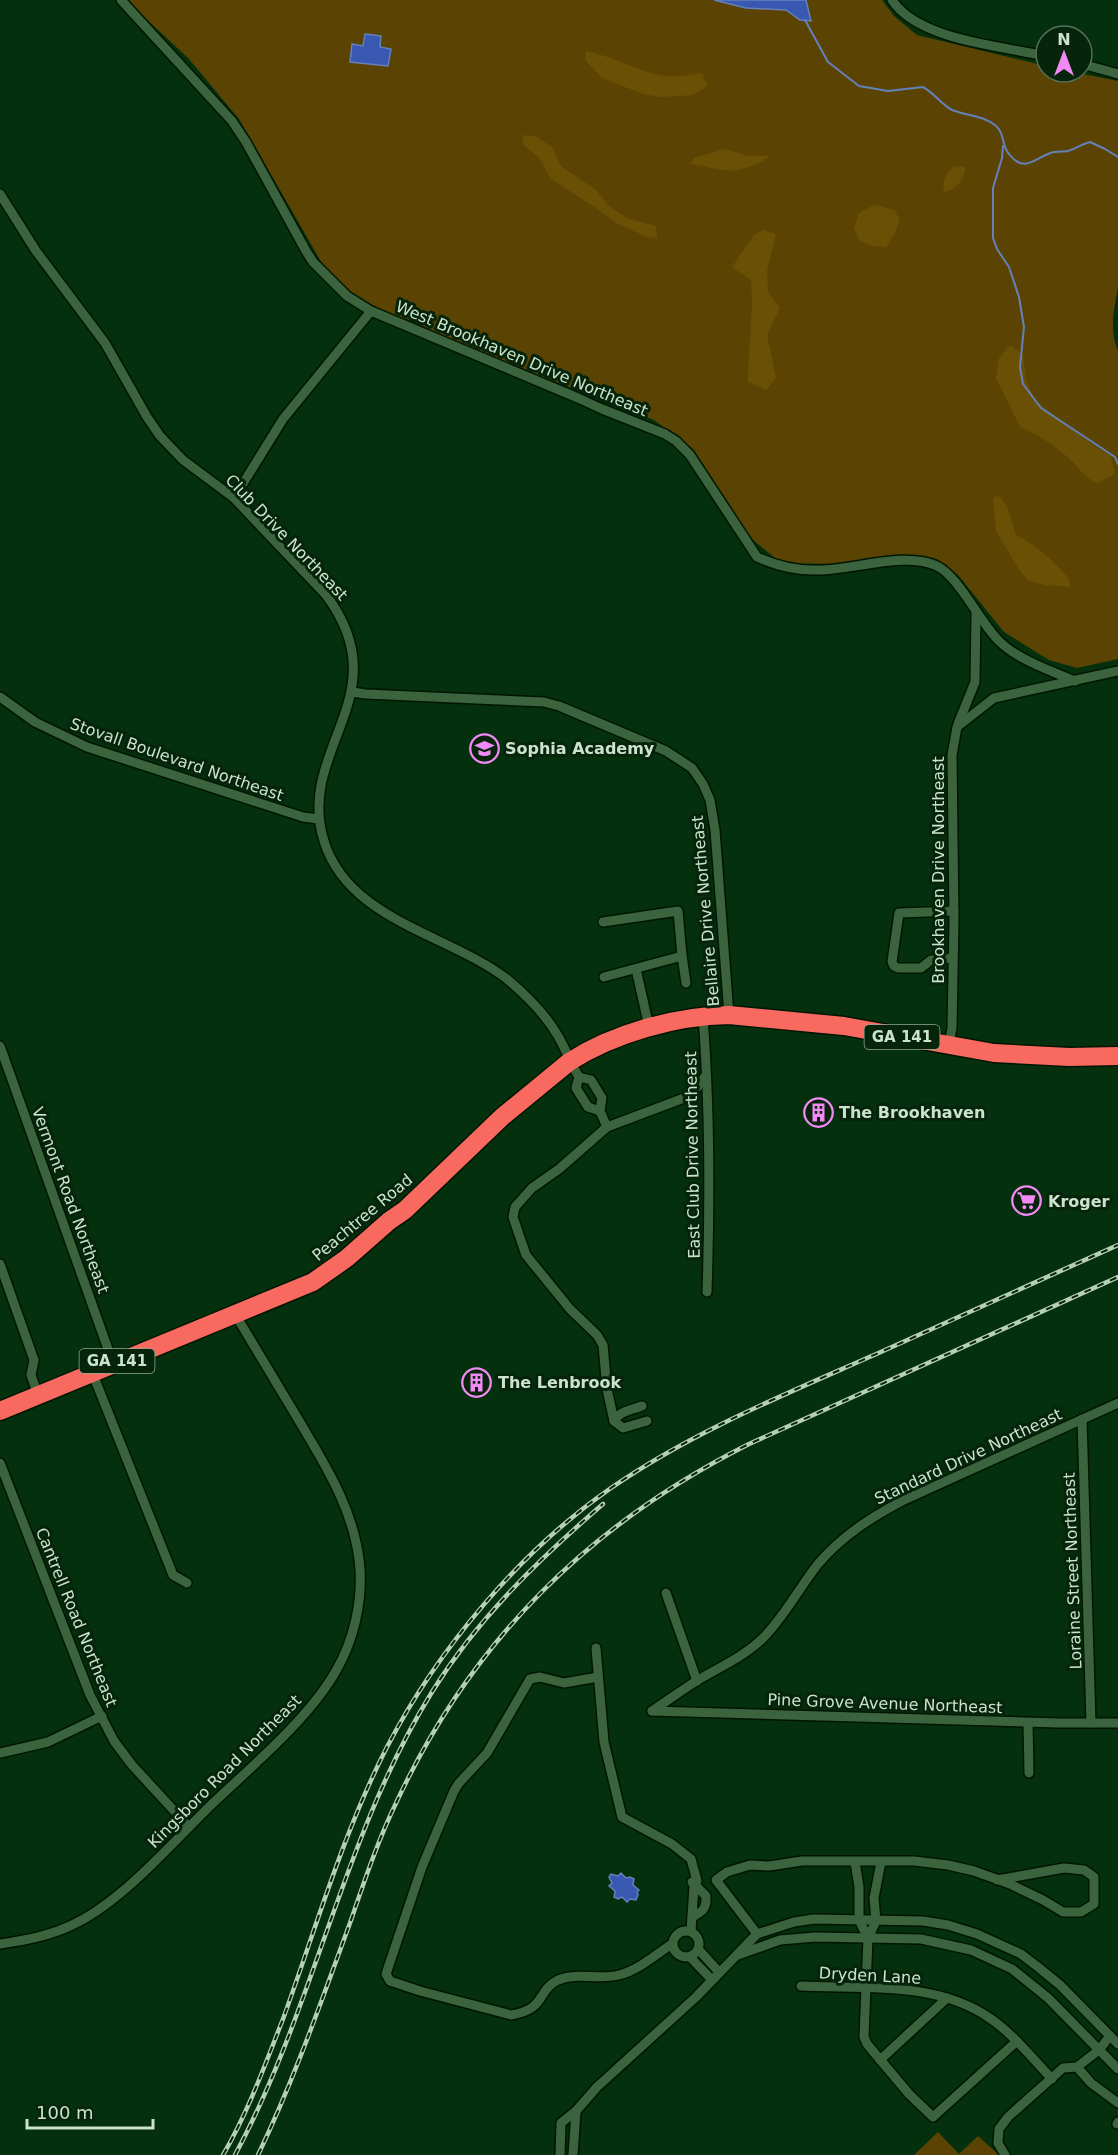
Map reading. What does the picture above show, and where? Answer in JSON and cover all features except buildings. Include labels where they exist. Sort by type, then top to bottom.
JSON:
[{"type":"highway","name":"GA 141","points":[[649,1027],[729,1015],[844,1026],[1010,1054],[1069,1057],[1118,1056]]},
{"type":"highway","name":"Peachtree Road","points":[[0,1411],[313,1282],[347,1258],[405,1210],[502,1117],[574,1069],[587,1052],[649,1027]]},
{"type":"street","name":"West Brookhaven Drive Northeast","points":[[120,0],[232,121],[313,262],[347,296],[370,311],[670,438],[690,455],[757,557],[773,565],[792,569],[819,570],[905,560],[938,567],[952,579],[999,641],[1036,665],[1074,681]]},
{"type":"street","points":[[892,0],[909,18],[927,28],[1034,53]]},
{"type":"street","points":[[1094,67],[1118,74]]},
{"type":"street","name":"Club Drive Northeast","points":[[0,194],[30,243],[99,333],[160,436],[183,460],[234,498],[327,595],[348,630],[355,670],[352,692],[322,781],[319,800],[319,819],[323,840],[340,875],[353,889],[381,910],[477,960],[527,997],[558,1036],[574,1069],[576,1088],[588,1107],[600,1112]]},
{"type":"street","points":[[234,498],[283,419],[370,311]]},
{"type":"street","points":[[957,727],[975,682],[976,613]]},
{"type":"street","points":[[957,727],[994,698],[1118,671]]},
{"type":"street","name":"Bellaire Drive Northeast","points":[[352,692],[544,702],[559,706],[666,751],[692,768],[710,800],[715,830],[729,1015]]},
{"type":"street","name":"Stovall Boulevard Northeast","points":[[0,697],[35,722],[87,747],[303,817],[319,819]]},
{"type":"street","name":"Brookhaven Drive Northeast","points":[[949,1044],[952,1028],[954,911],[952,755],[957,727]]},
{"type":"street","points":[[603,922],[678,911],[686,983]]},
{"type":"street","points":[[953,958],[931,960],[921,968],[898,968],[892,962],[899,914],[954,911]]},
{"type":"street","points":[[604,977],[682,956]]},
{"type":"street","points":[[636,969],[649,1027]]},
{"type":"street","name":"East Club Drive Northeast","points":[[704,1017],[709,1238],[707,1292]]},
{"type":"street","name":"Vermont Road Northeast","points":[[0,1046],[113,1363]]},
{"type":"street","points":[[574,1069],[591,1080],[602,1098],[600,1112],[608,1127]]},
{"type":"street","points":[[614,1421],[617,1416],[637,1408],[642,1422],[623,1428],[614,1421],[607,1389],[603,1345],[597,1335],[570,1309],[526,1255],[513,1217],[515,1207],[532,1188],[559,1169],[608,1127],[692,1095],[706,1075]]},
{"type":"street","points":[[0,1264],[34,1360],[31,1375],[38,1395]]},
{"type":"street","name":"Kingsboro Road Northeast","points":[[0,1944],[48,1935],[92,1914],[134,1880],[296,1723],[323,1691],[348,1646],[356,1620],[360,1594],[358,1548],[353,1526],[344,1501],[235,1314]]},
{"type":"street","points":[[92,1372],[173,1575],[187,1583]]},
{"type":"street","name":"Standard Drive Northeast","points":[[652,1711],[745,1653],[763,1638],[782,1616],[818,1564],[845,1535],[863,1522],[902,1501],[1118,1403]]},
{"type":"street","name":"Loraine Street Northeast","points":[[1082,1419],[1091,1723]]},
{"type":"street","name":"Cantrell Road Northeast","points":[[0,1463],[90,1695],[114,1741],[132,1765],[189,1827]]},
{"type":"street","points":[[666,1593],[697,1681]]},
{"type":"street","points":[[596,1648],[604,1742],[622,1817],[672,1844],[691,1859],[697,1881],[694,1886],[691,1931]]},
{"type":"street","points":[[598,1677],[564,1683],[540,1677],[530,1679],[487,1753],[454,1791],[422,1867],[386,1974],[390,1981],[420,1991],[511,2015],[522,2013],[537,2005],[549,1986],[556,1981],[571,1977],[620,1975],[638,1968],[672,1944],[674,1936],[686,1930],[691,1931],[699,1940],[698,1949],[690,1957]]},
{"type":"street","name":"Pine Grove Avenue Northeast","points":[[652,1711],[1029,1723],[1118,1723]]},
{"type":"street","points":[[0,1753],[48,1742],[102,1716]]},
{"type":"street","points":[[1029,1723],[1029,1773]]},
{"type":"street","points":[[757,1934],[716,1880],[727,1872],[750,1865],[769,1866],[802,1861],[914,1861],[948,1865],[998,1880],[1043,1900],[1063,1912],[1081,1912],[1094,1904],[1094,1877],[1084,1870],[1064,1868],[998,1880]]},
{"type":"street","points":[[855,1862],[859,1887],[859,1920],[868,1938]]},
{"type":"street","points":[[881,1862],[874,1894],[876,1921],[868,1938],[864,2037],[880,2060],[909,2094],[933,2117],[1017,2041]]},
{"type":"street","points":[[692,1917],[704,1911],[707,1903],[706,1896],[694,1886]]},
{"type":"street","points":[[560,2155],[561,2123],[576,2111],[597,2087],[696,1997],[757,1934],[794,1922],[814,1919],[923,1922],[948,1925],[998,1942],[1021,1954],[1046,1973],[1118,2044]]},
{"type":"street","points":[[736,1956],[780,1940],[797,1937],[921,1939],[944,1943],[991,1958],[1012,1969],[1048,1998],[1118,2069]]},
{"type":"street","points":[[672,1944],[678,1955],[690,1957],[712,1980]]},
{"type":"street","points":[[698,1949],[719,1972]]},
{"type":"street","name":"Dryden Lane","points":[[801,1986],[906,1989],[962,2002],[987,2016],[1017,2041],[1052,2079]]},
{"type":"street","points":[[880,2060],[947,1998]]},
{"type":"street","points":[[1005,2155],[998,2143],[999,2129],[1008,2117],[1063,2068],[1077,2067],[1099,2050],[1110,2036]]},
{"type":"street","points":[[1077,2067],[1091,2084],[1118,2103]]},
{"type":"street","points":[[573,2155],[576,2111]]},
{"type":"shaded area","points":[[126,0],[882,0],[894,16],[917,35],[1034,63],[1034,84],[1094,84],[1094,76],[1118,81],[1118,287],[1113,327],[1118,351],[1118,659],[1077,668],[1049,660],[1004,632],[958,575],[937,559],[906,555],[833,564],[781,563],[746,534],[694,450],[654,420],[466,347],[413,321],[387,313],[353,294],[323,265],[239,119],[189,59]]},
{"type":"shaded area","points":[[586,51],[664,76],[702,73],[708,86],[693,95],[661,97],[643,94],[602,78],[585,60]]},
{"type":"shaded area","points":[[524,135],[537,137],[552,147],[561,166],[596,190],[609,206],[629,219],[656,226],[657,238],[647,237],[616,223],[551,179],[539,158],[522,143]]},
{"type":"shaded area","points":[[725,149],[748,156],[771,156],[740,170],[724,170],[691,164],[694,158]]},
{"type":"shaded area","points":[[954,166],[965,167],[964,175],[956,187],[944,192],[945,178]]},
{"type":"shaded area","points":[[874,205],[894,210],[900,219],[886,247],[872,246],[859,240],[854,228],[859,213]]},
{"type":"shaded area","points":[[764,230],[776,234],[767,271],[768,292],[780,308],[767,335],[776,378],[766,390],[748,382],[751,280],[732,267],[754,235]]},
{"type":"shaded area","points":[[1010,345],[1023,355],[1026,380],[1035,400],[1091,444],[1111,456],[1115,474],[1098,483],[1093,481],[1054,447],[1020,427],[996,378],[999,358]]},
{"type":"shaded area","points":[[999,495],[1008,508],[1016,535],[1052,560],[1070,580],[1070,587],[1046,585],[1027,580],[996,531],[993,498]]},
{"type":"shaded area","points":[[938,2132],[959,2154],[978,2136],[999,2155],[914,2155]]},
{"type":"water","points":[[714,0],[806,0],[811,21],[800,20],[786,10],[746,8]]},
{"type":"water","points":[[365,34],[381,36],[380,47],[391,49],[388,66],[350,62],[352,44],[363,46]]},
{"type":"water","points":[[621,1873],[626,1878],[634,1879],[633,1885],[639,1890],[636,1900],[630,1899],[627,1902],[622,1897],[618,1899],[614,1897],[615,1891],[609,1886],[612,1883],[609,1877],[611,1874],[618,1876]]},
{"type":"waterway","points":[[805,20],[828,62],[859,86],[888,91],[923,87],[952,110],[991,122],[1001,132],[1007,150],[1020,163],[1026,164],[1048,154],[1068,151],[1090,142],[1118,157]]},
{"type":"waterway","points":[[1003,146],[1002,158],[993,188],[993,238],[997,249],[1009,267],[1019,297],[1024,327],[1020,367],[1023,384],[1041,408],[1115,457],[1118,464]]},
{"type":"railway","points":[[223,2155],[263,2071],[343,1847],[387,1747],[408,1710],[456,1639],[514,1572],[577,1513],[611,1488],[676,1448],[779,1397],[1118,1245]]},
{"type":"railway","points":[[258,2155],[295,2069],[372,1861],[397,1801],[427,1742],[462,1688],[500,1638],[542,1592],[588,1549],[638,1511],[691,1476],[749,1444],[1118,1277]]},
{"type":"railway","points":[[235,2155],[263,2098],[287,2040],[375,1804],[401,1747],[432,1692],[469,1640],[510,1591],[603,1504]]},
{"type":"place","name":"Sophia Academy","points":[[484,748]]},
{"type":"place","name":"The Brookhaven","points":[[818,1112]]},
{"type":"place","name":"Kroger","points":[[1027,1201]]},
{"type":"place","name":"The Lenbrook","points":[[477,1382]]}]
